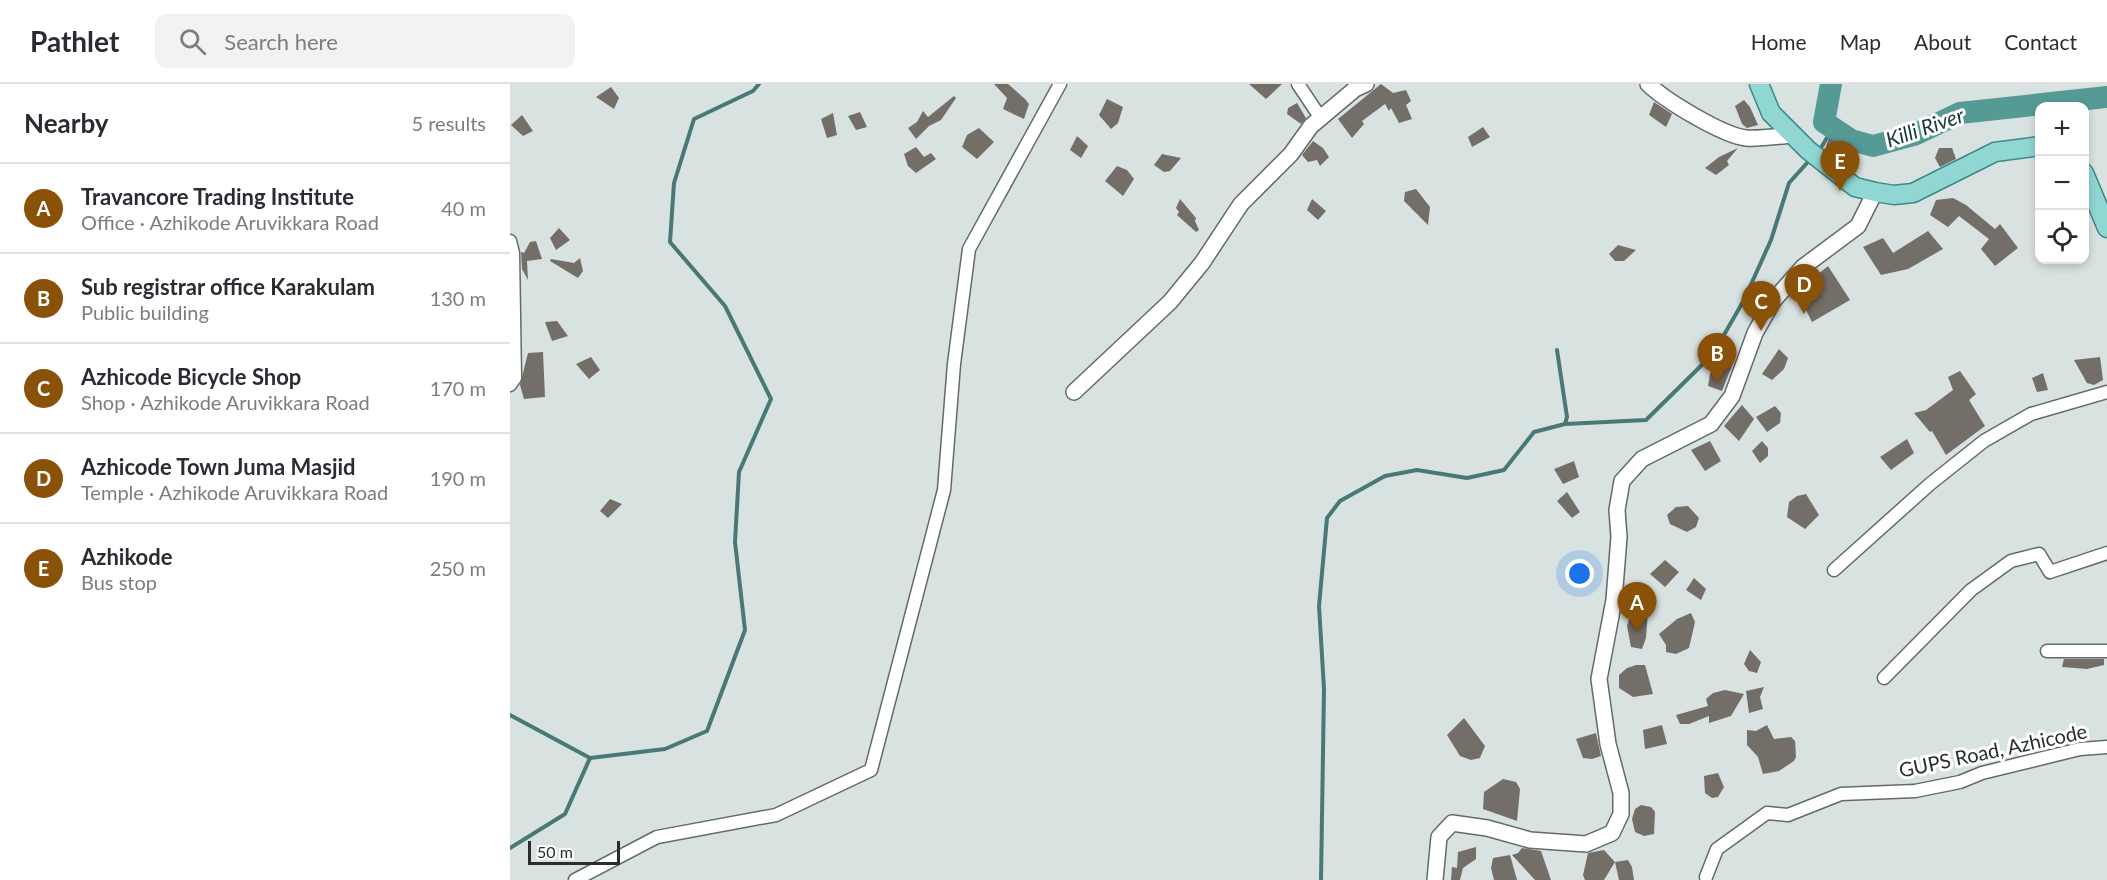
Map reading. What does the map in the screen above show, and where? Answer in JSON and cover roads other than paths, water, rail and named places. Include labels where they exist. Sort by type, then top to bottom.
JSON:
[{"type":"main road","points":[[1759,84],[1771,113],[1793,135],[1855,187],[1875,192],[1894,195],[1913,193],[1995,152],[2035,147]]},
{"type":"main road","points":[[2089,183],[2107,228]]},
{"type":"street","points":[[575,880],[657,837],[776,815],[871,770],[944,490],[954,364],[969,249],[1060,84]]},
{"type":"street","points":[[1298,84],[1320,117]]},
{"type":"street","points":[[1074,392],[1170,302],[1202,263],[1241,204],[1291,153],[1320,117],[1366,84]]},
{"type":"street","points":[[1648,84],[1660,96],[1688,112],[1745,138],[1793,135]]},
{"type":"street","points":[[1435,880],[1440,837],[1452,823],[1487,828],[1530,840],[1586,844],[1612,833],[1621,814],[1621,793],[1608,744],[1599,679],[1614,600],[1619,537],[1617,510],[1622,481],[1642,459],[1712,423],[1732,396],[1755,333],[1773,301],[1803,267],[1858,226],[1875,192]]},
{"type":"street","points":[[510,241],[513,253],[515,367],[515,378],[510,385]]},
{"type":"street","points":[[1834,570],[1930,484],[1984,441],[2031,414],[2107,393]]},
{"type":"street","points":[[1884,678],[1971,590],[2012,561],[2039,554],[2050,572],[2107,553]]},
{"type":"street","points":[[2047,651],[2107,651]]},
{"type":"street","name":"GUPS Road, Azhicode","points":[[1706,877],[1717,849],[1767,813],[1788,815],[1841,794],[1915,791],[1960,782],[1982,773],[2080,749],[2107,747]]},
{"type":"waterway","points":[[510,715],[590,758],[665,749],[707,731],[745,630],[735,542],[739,472],[771,399],[725,306],[670,242],[674,183],[694,119],[753,91],[759,84]]},
{"type":"waterway","name":"Killi River","points":[[1831,84],[1824,122],[1851,140],[1873,146],[1914,135],[1960,113],[2107,97]]},
{"type":"waterway","points":[[1822,146],[1828,136],[1846,137]]},
{"type":"waterway","points":[[1557,350],[1567,417],[1565,424],[1646,420],[1713,354],[1744,300],[1771,240],[1789,183],[1807,163]]},
{"type":"waterway","points":[[1321,880],[1324,689],[1319,606],[1327,518],[1340,501],[1385,476],[1417,470],[1467,478],[1504,470],[1534,432],[1565,424]]},
{"type":"waterway","points":[[510,848],[565,814],[590,758]]},
{"type":"place","name":"Azhikode","points":[[1840,191]]},
{"type":"place","name":"Azhicode Town Juma Masjid","points":[[1804,314]]},
{"type":"place","name":"Azhicode Bicycle Shop","points":[[1761,331]]},
{"type":"place","name":"Sub registrar office Karakulam","points":[[1717,383]]},
{"type":"place","name":"Travancore Trading Institute","points":[[1637,632]]}]
